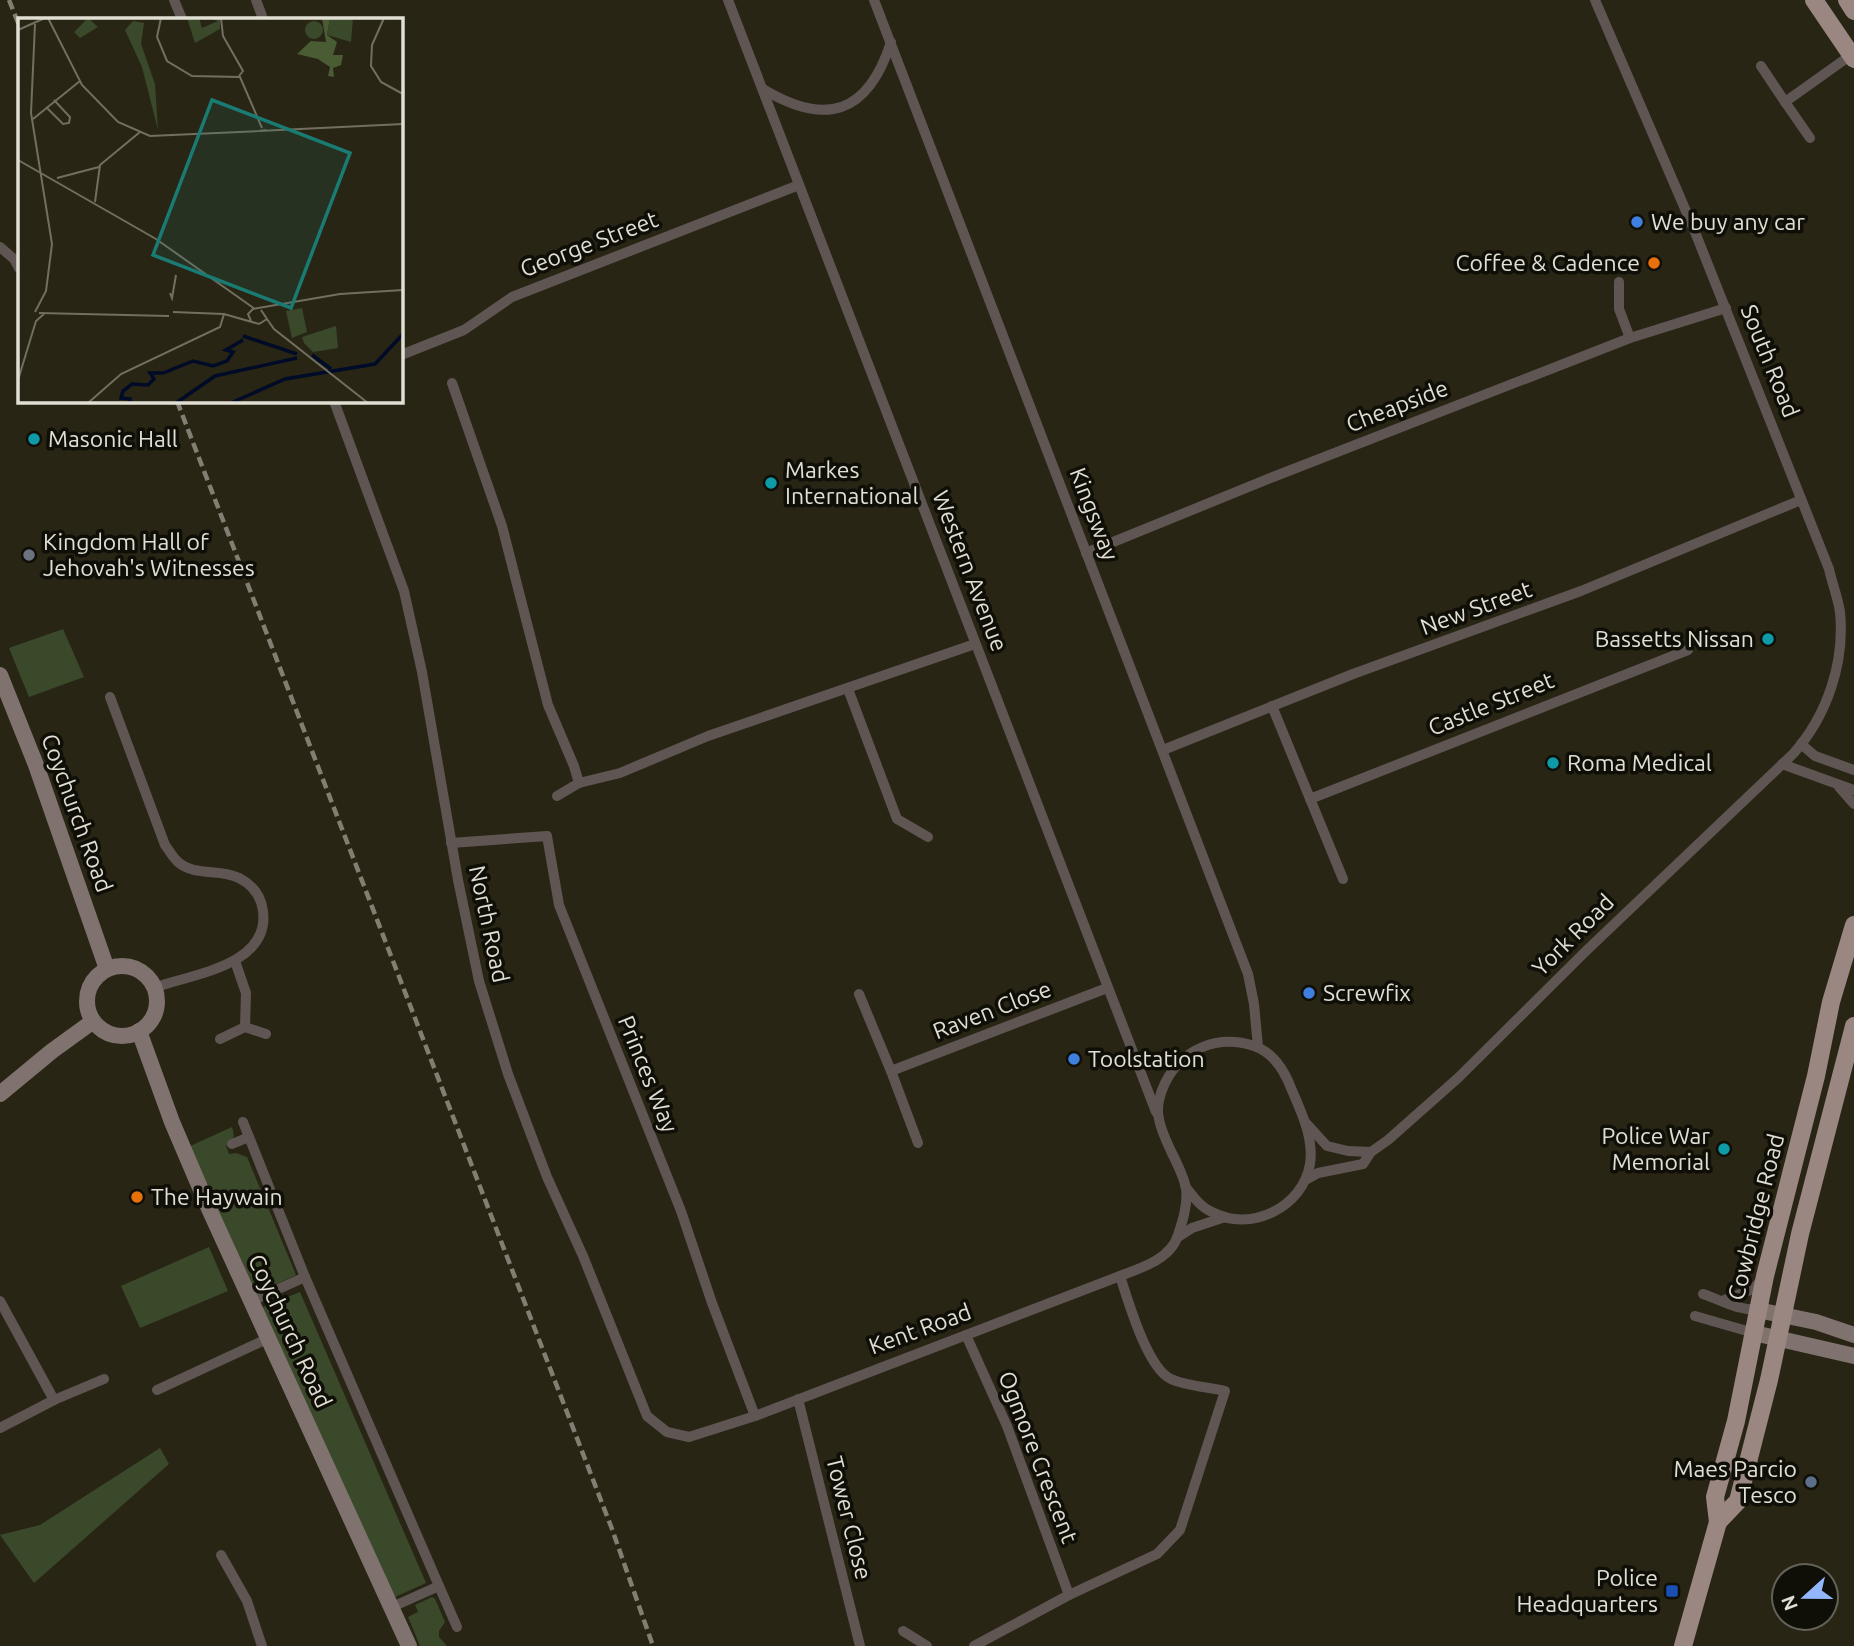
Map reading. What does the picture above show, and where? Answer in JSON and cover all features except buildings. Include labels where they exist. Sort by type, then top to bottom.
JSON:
[{"type":"main road","points":[[1814,0],[1853,57]]},
{"type":"main road","points":[[1847,0],[1854,11]]},
{"type":"main road","name":"Coychurch Road","points":[[0,675],[36,765],[107,969]]},
{"type":"main road","name":"Cowbridge Road","points":[[1684,1646],[1718,1522],[1715,1497],[1736,1421],[1765,1276],[1816,1076],[1831,1002],[1854,925]]},
{"type":"main road","points":[[118,966],[136,968],[156,987],[155,1013],[149,1023],[139,1031],[116,1035],[105,1032],[92,1022],[86,1007],[88,992],[95,979],[107,969],[118,966]]},
{"type":"main road","points":[[0,1094],[92,1022]]},
{"type":"main road","name":"Cowbridge Road","points":[[1718,1522],[1738,1501],[1800,1234],[1854,1027]]},
{"type":"main road","name":"Coychurch Road","points":[[139,1031],[172,1122],[267,1339],[409,1646]]},
{"type":"main road","points":[[1758,1310],[1816,1322],[1854,1335]]},
{"type":"main road","points":[[1754,1333],[1854,1356]]},
{"type":"street","points":[[174,0],[182,18]]},
{"type":"street","points":[[256,0],[262,16]]},
{"type":"street","name":"Western Avenue","points":[[728,0],[1158,1118]]},
{"type":"street","name":"Kingsway","points":[[874,0],[1248,974],[1258,1047]]},
{"type":"street","name":"South Road","points":[[1595,0],[1726,308],[1829,569],[1839,611],[1840,643],[1835,681],[1801,744]]},
{"type":"street","points":[[762,89],[807,109],[832,110],[846,105],[868,89],[887,55],[891,42]]},
{"type":"street","points":[[1786,102],[1853,57]]},
{"type":"street","points":[[1761,66],[1810,138]]},
{"type":"street","name":"George Street","points":[[402,355],[464,330],[512,297],[799,185]]},
{"type":"street","points":[[0,247],[14,258],[18,266]]},
{"type":"street","points":[[1619,282],[1619,309],[1630,338]]},
{"type":"street","name":"Cheapside","points":[[1086,553],[1630,338],[1726,308]]},
{"type":"street","points":[[452,383],[502,526],[548,705],[579,783]]},
{"type":"street","name":"North Road","points":[[334,402],[404,591],[422,672],[451,843],[479,981],[508,1074],[547,1177],[583,1256],[647,1416],[667,1432]]},
{"type":"street","name":"New Street","points":[[1163,750],[1272,706],[1581,591],[1801,500]]},
{"type":"street","points":[[557,796],[579,783],[620,773],[708,736],[975,644]]},
{"type":"street","name":"Castle Street","points":[[1310,799],[1688,650]]},
{"type":"street","points":[[848,689],[897,819],[928,837]]},
{"type":"street","points":[[110,697],[165,845],[177,862],[200,872],[228,873],[237,877],[252,886],[258,894],[263,911],[263,927],[250,951],[235,961],[156,987]]},
{"type":"street","points":[[1272,706],[1343,879]]},
{"type":"street","points":[[1801,744],[1815,756],[1854,770]]},
{"type":"street","name":"York Road","points":[[1307,1179],[1318,1173],[1363,1164],[1371,1152],[1458,1078],[1801,744]]},
{"type":"street","points":[[1782,764],[1854,790]]},
{"type":"street","points":[[1837,785],[1854,804]]},
{"type":"street","name":"Princes Way","points":[[451,843],[547,836],[559,905],[681,1211],[755,1416]]},
{"type":"street","points":[[235,961],[246,993],[244,1027]]},
{"type":"street","name":"Raven Close","points":[[891,1071],[1107,988]]},
{"type":"street","points":[[859,994],[918,1143]]},
{"type":"street","points":[[220,1039],[244,1027],[266,1034]]},
{"type":"street","points":[[1225,1042],[1258,1047],[1272,1057],[1288,1079],[1304,1121],[1310,1142],[1307,1179],[1289,1203],[1275,1213],[1260,1217],[1225,1217],[1211,1212],[1200,1204],[1185,1186],[1158,1118],[1159,1102],[1170,1072],[1196,1049],[1225,1042]]},
{"type":"street","points":[[1304,1121],[1327,1146],[1371,1152]]},
{"type":"street","points":[[243,1122],[305,1277],[457,1627]]},
{"type":"street","points":[[232,1144],[249,1137]]},
{"type":"street","points":[[1178,1237],[1186,1205],[1185,1186]]},
{"type":"street","name":"Kent Road","points":[[667,1432],[689,1437],[755,1416],[1120,1276],[1162,1256],[1178,1237],[1192,1228],[1225,1217]]},
{"type":"street","points":[[974,1646],[1069,1595],[1157,1554],[1180,1530],[1225,1391],[1170,1379],[1158,1369],[1120,1276]]},
{"type":"street","points":[[1722,1301],[1753,1289],[1765,1276]]},
{"type":"street","points":[[252,1301],[305,1277]]},
{"type":"street","points":[[1703,1294],[1732,1307],[1758,1310]]},
{"type":"street","points":[[0,1301],[54,1400]]},
{"type":"street","points":[[1695,1316],[1754,1333]]},
{"type":"street","name":"Ogmore Crescent","points":[[966,1335],[1007,1426],[1069,1595]]},
{"type":"street","points":[[157,1390],[267,1339]]},
{"type":"street","points":[[0,1428],[54,1400],[104,1379]]},
{"type":"street","name":"Tower Close","points":[[798,1399],[860,1646]]},
{"type":"street","points":[[220,1555],[247,1601],[262,1646]]},
{"type":"street","points":[[392,1607],[439,1586]]},
{"type":"street","points":[[903,1631],[927,1646]]},
{"type":"green space","points":[[63,629],[84,677],[29,697],[9,648]]},
{"type":"green space","points":[[232,1127],[233,1138],[226,1146],[229,1154],[236,1153],[247,1157],[296,1275],[253,1295],[186,1148]]},
{"type":"green space","points":[[209,1247],[228,1291],[140,1328],[121,1286]]},
{"type":"green space","points":[[300,1292],[426,1583],[395,1597],[261,1308]]},
{"type":"green space","points":[[160,1448],[169,1464],[34,1583],[0,1535],[40,1525]]},
{"type":"green space","points":[[432,1597],[445,1622],[439,1631],[439,1637],[447,1646],[420,1646],[408,1617],[418,1612],[415,1605]]},
{"type":"railway","points":[[9,0],[18,22]]},
{"type":"railway","points":[[177,402],[612,1529],[653,1646]]},
{"type":"place","name":"We buy any car","points":[[1637,222]]},
{"type":"place","name":"Coffee & Cadence","points":[[1654,263]]},
{"type":"place","name":"Masonic Hall","points":[[34,439]]},
{"type":"place","name":"Markes International","points":[[771,483]]},
{"type":"place","name":"Kingdom Hall of Jehovah's Witnesses","points":[[29,555]]},
{"type":"place","name":"Bassetts Nissan","points":[[1768,639]]},
{"type":"place","name":"Roma Medical","points":[[1553,763]]},
{"type":"place","name":"Screwfix","points":[[1309,993]]},
{"type":"place","name":"Toolstation","points":[[1074,1059]]},
{"type":"place","name":"Police War Memorial","points":[[1724,1149]]},
{"type":"place","name":"The Haywain","points":[[137,1197]]},
{"type":"place","name":"Maes Parcio Tesco","points":[[1811,1482]]},
{"type":"place","name":"Police Headquarters","points":[[1672,1591]]}]
